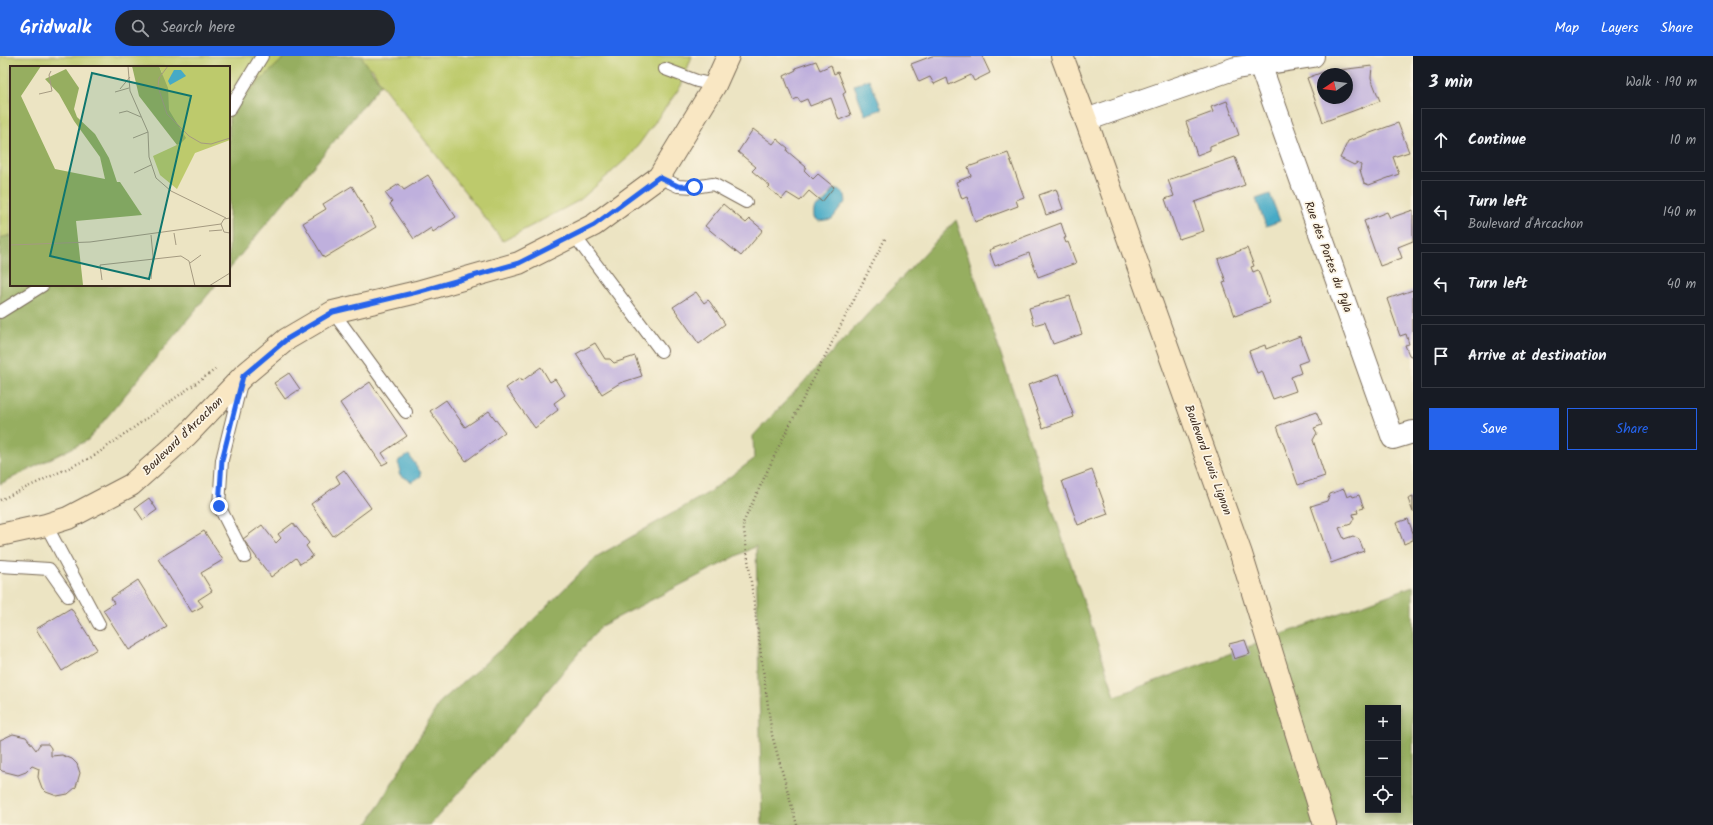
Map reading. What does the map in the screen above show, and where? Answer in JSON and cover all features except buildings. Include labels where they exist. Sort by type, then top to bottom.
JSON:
[{"type":"main road","name":"Boulevard d'Arcachon","points":[[0,534],[46,525],[68,518],[131,485],[187,435],[243,376],[287,339],[333,312],[417,292],[519,263],[594,225],[659,177],[715,85],[728,56]]},
{"type":"main road","points":[[1062,56],[1079,99]]},
{"type":"main road","points":[[1066,56],[1079,99]]},
{"type":"main road","name":"Boulevard Louis Lignon","points":[[1079,99],[1241,554],[1325,825]]},
{"type":"street","points":[[1086,120],[1258,60],[1313,56]]},
{"type":"street","name":"Rue des Portes du Pyla","points":[[1258,60],[1393,438],[1413,432]]},
{"type":"lane","points":[[230,108],[262,56]]},
{"type":"lane","points":[[665,69],[697,81],[715,85]]},
{"type":"lane","points":[[659,177],[678,186],[694,187],[713,184],[746,202]]},
{"type":"lane","points":[[574,235],[661,350]]},
{"type":"lane","points":[[0,312],[41,286]]},
{"type":"lane","points":[[333,312],[406,412]]},
{"type":"lane","points":[[243,376],[222,460],[219,506],[246,557]]},
{"type":"lane","points":[[46,525],[99,624]]},
{"type":"lane","points":[[0,566],[49,569],[68,596]]},
{"type":"path","points":[[797,825],[772,735],[743,524],[779,446],[886,237]]},
{"type":"green space","points":[[0,56],[692,56],[681,86],[632,154],[580,200],[503,241],[381,84],[372,68],[291,151],[230,192],[230,66],[10,66],[11,286],[0,349]]},
{"type":"green space","points":[[286,56],[361,56],[381,84],[230,268],[230,110]]},
{"type":"green space","points":[[956,220],[1115,696],[1413,586],[1413,825],[762,825],[756,546],[601,626],[517,727],[430,825],[367,825],[440,702],[522,631],[596,557],[708,493],[754,459],[753,436]]},
{"type":"green space","points":[[10,235],[10,286],[215,286],[88,440],[0,484],[0,238]]},
{"type":"water","points":[[869,79],[882,109],[865,115],[854,85]]},
{"type":"water","points":[[838,189],[845,195],[846,201],[832,219],[819,221],[814,218],[815,208],[825,201],[832,190]]},
{"type":"water","points":[[1270,194],[1280,221],[1266,226],[1256,199]]},
{"type":"water","points":[[409,455],[421,473],[421,476],[412,482],[399,474],[399,460]]},
{"type":"route","points":[[219,506],[222,460],[243,376],[287,339],[333,312],[417,292],[519,263],[594,225],[659,177],[678,186],[694,187]]}]
